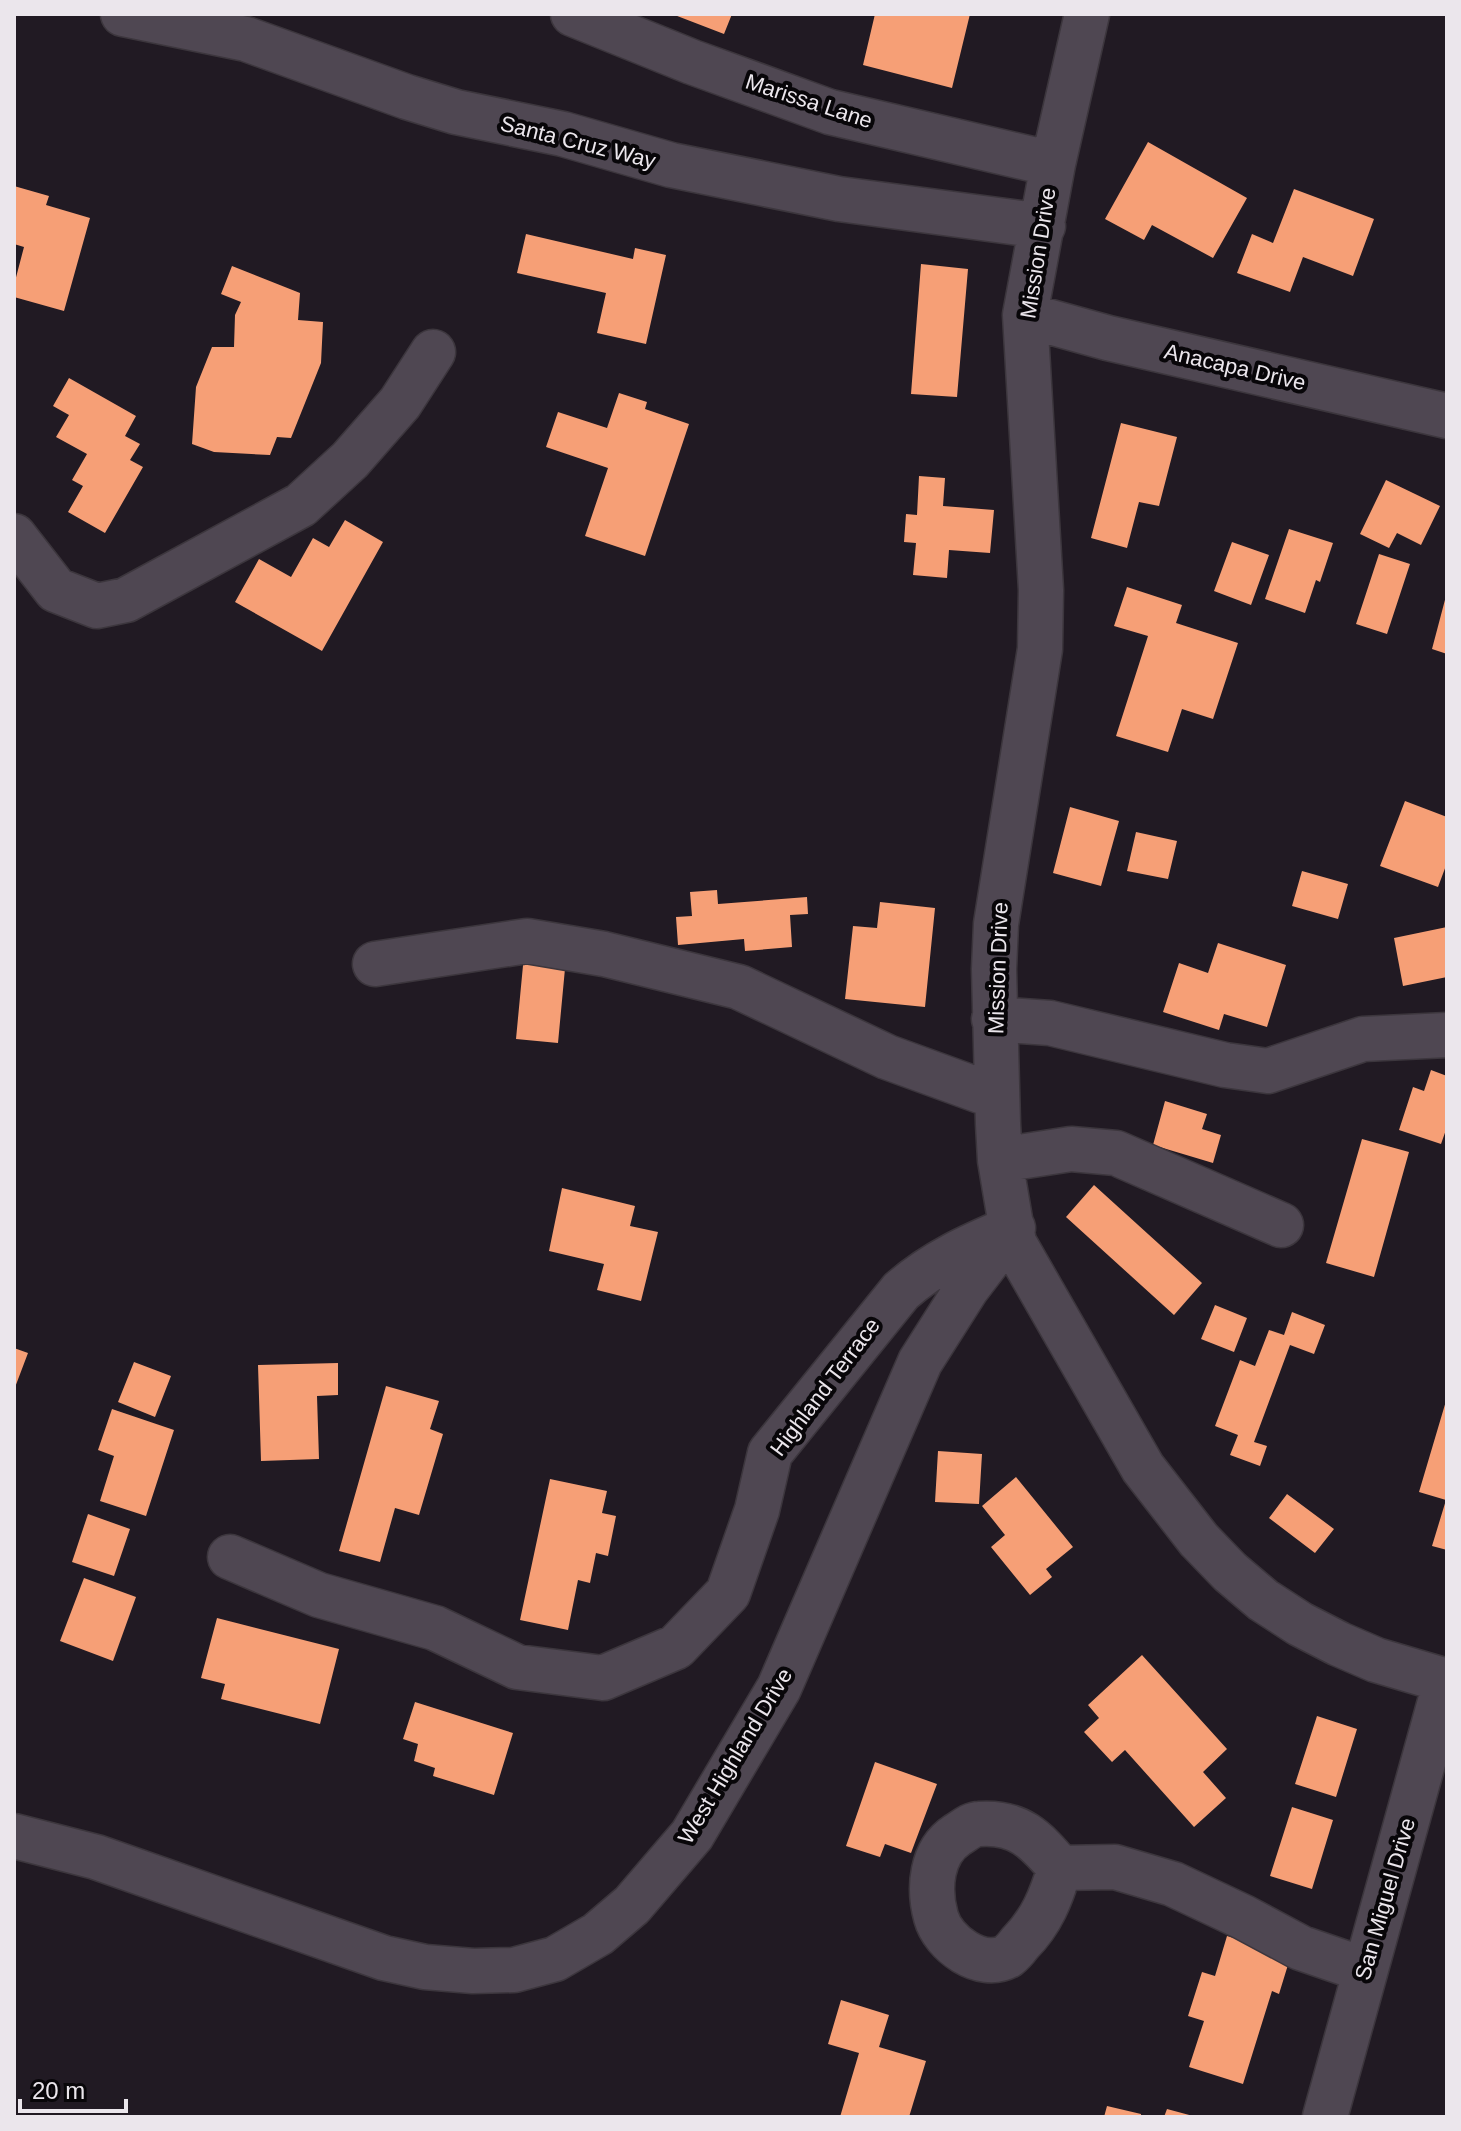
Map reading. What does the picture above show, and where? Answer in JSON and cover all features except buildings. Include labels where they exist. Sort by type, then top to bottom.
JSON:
[{"type":"street","name":"Santa Cruz Way","points":[[123,14],[246,39],[456,112],[563,134],[671,165],[839,199],[1043,226]]},
{"type":"street","name":"Marissa Lane","points":[[573,14],[692,62],[830,112],[1053,164]]},
{"type":"street","name":"Mission Drive","points":[[1087,14],[1053,164],[1025,315],[1041,590],[1040,649],[996,924],[994,1019],[1000,1160],[1014,1243],[1143,1468],[1199,1540],[1230,1572],[1263,1600],[1339,1644],[1376,1660],[1446,1680]]},
{"type":"street","name":"Anacapa Drive","points":[[1025,315],[1108,338],[1447,416]]},
{"type":"street","points":[[14,536],[56,590],[97,606],[126,600],[301,505],[350,460],[400,403],[433,352]]},
{"type":"street","points":[[375,964],[527,941],[604,954],[739,987],[887,1057],[997,1097]]},
{"type":"street","points":[[994,1019],[1050,1023],[1225,1065],[1268,1071],[1363,1039],[1447,1035]]},
{"type":"street","points":[[1000,1160],[1071,1149],[1116,1153],[1281,1225]]},
{"type":"street","name":"Highland Terrace","points":[[230,1557],[319,1595],[435,1628],[517,1667],[603,1678],[676,1647],[728,1593],[757,1510],[770,1453],[901,1291],[923,1271],[960,1250],[1013,1228]]},
{"type":"street","name":"West Highland Drive","points":[[14,1836],[96,1857],[384,1958],[425,1967],[514,1970],[555,1959],[598,1934],[632,1905],[692,1835],[779,1688],[920,1362],[967,1288],[1013,1228]]},
{"type":"street","name":"San Miguel Drive","points":[[1325,2117],[1446,1680]]},
{"type":"street","points":[[1060,1868],[1115,1867],[1173,1884],[1301,1948],[1365,1970]]}]
